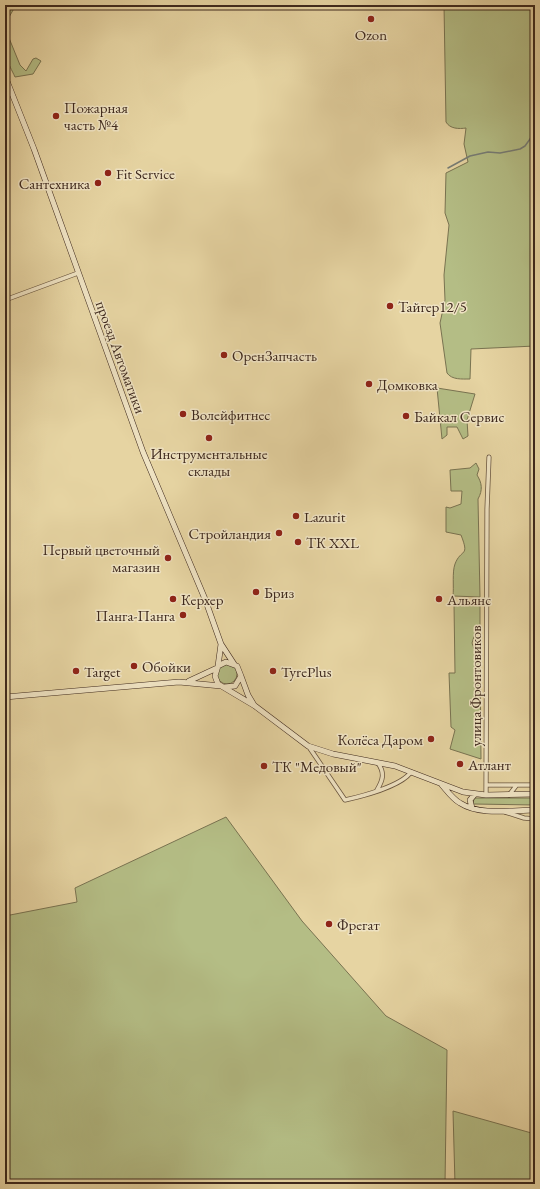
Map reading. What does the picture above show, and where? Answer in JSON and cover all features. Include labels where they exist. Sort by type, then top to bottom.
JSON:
[{"type":"main road","name":"проезд Автоматики","points":[[5,76],[34,149],[131,420],[155,482],[205,599],[221,644],[234,664]]},
{"type":"main road","name":"проезд Автоматики","points":[[218,667],[221,644]]},
{"type":"main road","points":[[188,681],[226,662],[234,664],[239,669],[248,695],[255,706]]},
{"type":"main road","points":[[218,667],[215,672],[216,680],[223,687],[255,706],[308,746],[333,754],[377,761],[411,772],[441,785],[474,794],[535,794]]},
{"type":"main road","points":[[5,697],[188,681],[223,687],[235,686],[241,676]]},
{"type":"main road","points":[[441,785],[459,803],[472,808],[535,810]]},
{"type":"main road","points":[[472,808],[470,800],[474,794]]},
{"type":"street","points":[[5,300],[78,273]]},
{"type":"street","name":"улица Фронтовиков","points":[[486,794],[487,509],[489,456]]},
{"type":"street","points":[[308,746],[345,800],[376,791],[405,778],[411,772]]},
{"type":"street","points":[[376,791],[383,778],[382,769],[377,761]]},
{"type":"street","points":[[486,785],[535,785]]},
{"type":"street","points":[[508,794],[516,786]]},
{"type":"street","points":[[502,810],[524,818],[535,819]]},
{"type":"green space","points":[[5,5],[16,5],[5,24]]},
{"type":"green space","points":[[444,5],[535,5],[535,346],[471,349],[470,379],[454,378],[447,373],[440,323],[445,300],[444,275],[449,225],[445,213],[446,173],[468,162],[464,144],[466,128],[452,127],[446,122]]},
{"type":"green space","points":[[9,38],[20,65],[26,71],[33,59],[36,58],[41,61],[33,74],[15,77],[5,53],[6,43]]},
{"type":"green space","points":[[437,388],[475,394],[467,420],[468,436],[463,439],[457,427],[447,427],[447,435],[442,439]]},
{"type":"green space","points":[[476,463],[479,469],[477,475],[481,487],[481,493],[478,499],[480,597],[453,596],[454,567],[457,559],[464,552],[465,547],[461,535],[446,532],[446,507],[450,508],[461,504],[462,491],[451,491],[450,470],[470,468]]},
{"type":"green space","points":[[454,604],[480,604],[480,629],[476,630],[472,643],[477,656],[480,656],[481,759],[450,749],[455,730],[451,727],[449,673],[455,673]]},
{"type":"green space","points":[[227,664],[234,667],[237,674],[234,681],[227,684],[220,681],[217,674],[220,667]]},
{"type":"green space","points":[[474,798],[535,798],[535,805],[473,804]]},
{"type":"green space","points":[[226,817],[302,921],[386,1016],[447,1050],[445,1184],[5,1184],[5,916],[77,902],[75,888]]},
{"type":"green space","points":[[453,1111],[535,1134],[535,1184],[455,1184]]},
{"type":"waterway","points":[[448,168],[470,156],[488,152],[500,153],[520,149],[525,146],[535,132]]},
{"type":"place","name":"Ozon","points":[[371,19]]},
{"type":"place","name":"Пожарная часть №4","points":[[56,116]]},
{"type":"place","name":"Fit Service","points":[[108,173]]},
{"type":"place","name":"Сантехника","points":[[98,183]]},
{"type":"place","name":"Тайгер12/5","points":[[390,306]]},
{"type":"place","name":"ОренЗапчасть","points":[[224,355]]},
{"type":"place","name":"Домковка","points":[[369,384]]},
{"type":"place","name":"Волейфитнес","points":[[183,414]]},
{"type":"place","name":"Байкал Сервис","points":[[406,416]]},
{"type":"place","name":"Инструментальные склады","points":[[209,438]]},
{"type":"place","name":"Lazurit","points":[[296,516]]},
{"type":"place","name":"Стройландия","points":[[279,533]]},
{"type":"place","name":"ТК XXL","points":[[298,542]]},
{"type":"place","name":"Первый цветочный магазин","points":[[168,558]]},
{"type":"place","name":"Бриз","points":[[256,592]]},
{"type":"place","name":"Керхер","points":[[173,599]]},
{"type":"place","name":"Альянс","points":[[439,599]]},
{"type":"place","name":"Панга-Панга","points":[[183,615]]},
{"type":"place","name":"Обойки","points":[[134,666]]},
{"type":"place","name":"Target","points":[[76,671]]},
{"type":"place","name":"TyrePlus","points":[[273,671]]},
{"type":"place","name":"Колёса Даром","points":[[431,739]]},
{"type":"place","name":"Атлант","points":[[460,764]]},
{"type":"place","name":"ТК \"Медовый\"","points":[[264,766]]},
{"type":"place","name":"Фрегат","points":[[329,924]]}]
